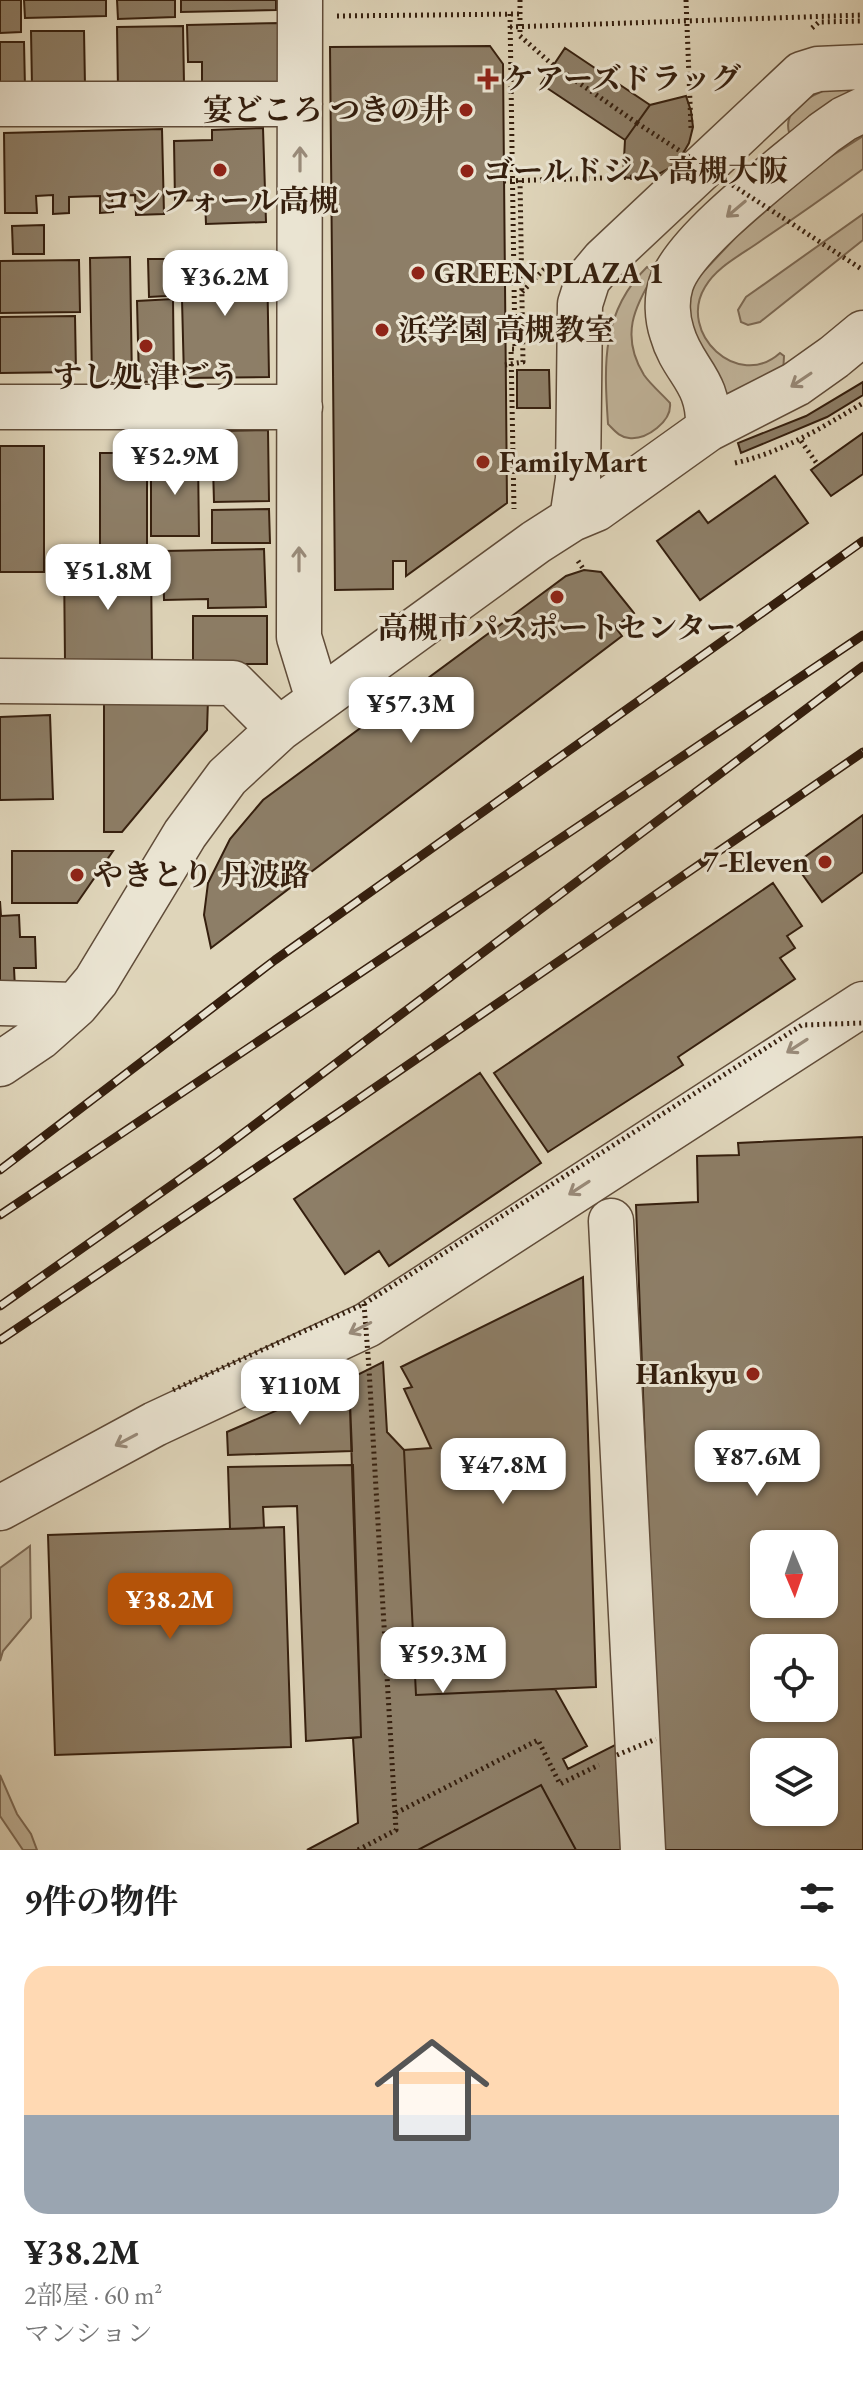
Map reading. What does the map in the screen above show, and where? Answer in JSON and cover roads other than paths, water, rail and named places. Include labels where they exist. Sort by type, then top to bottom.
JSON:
[{"type":"street","points":[[300,8],[299,637],[318,699]]},
{"type":"street","points":[[572,519],[578,479],[578,320],[582,292],[588,279],[604,260],[802,74],[818,69],[863,67]]},
{"type":"street","points":[[0,104],[300,104]]},
{"type":"street","points":[[708,429],[709,414],[704,390],[672,334],[668,300],[671,283],[679,267],[709,232],[824,133],[863,110]]},
{"type":"street","points":[[0,1064],[40,1037],[76,1005],[109,962],[204,805],[227,777],[279,729],[572,519],[596,509],[708,429],[786,390],[863,333]]},
{"type":"street","points":[[0,407],[300,407]]},
{"type":"street","points":[[0,681],[233,683],[279,729]]},
{"type":"street","points":[[0,1003],[76,1005]]},
{"type":"street","points":[[0,1508],[155,1424],[367,1325],[863,1004]]},
{"type":"street","points":[[611,1221],[643,1850]]},
{"type":"railway","points":[[0,1170],[275,960],[863,541]]},
{"type":"railway","points":[[0,1215],[863,635]]},
{"type":"railway","points":[[0,1306],[213,1156],[863,666]]},
{"type":"railway","points":[[0,1340],[338,1113],[863,752]]},
{"type":"place","name":"ケアーズドラッグ","points":[[488,79]]},
{"type":"place","name":"宴どころ つきの井","points":[[466,110]]},
{"type":"place","name":"コンフォール高槻","points":[[220,170]]},
{"type":"place","name":"ゴールドジム 高槻大阪","points":[[467,171]]},
{"type":"place","name":"GREEN PLAZA 1","points":[[418,273]]},
{"type":"place","name":"浜学園 高槻教室","points":[[382,330]]},
{"type":"place","name":"すし処 津ごう","points":[[146,346]]},
{"type":"place","name":"FamilyMart","points":[[483,462]]},
{"type":"place","name":"高槻市パスポートセンター","points":[[557,597]]},
{"type":"place","name":"7-Eleven","points":[[825,862]]},
{"type":"place","name":"やきとり 丹波路","points":[[77,875]]},
{"type":"place","name":"Hankyu","points":[[753,1374]]}]
